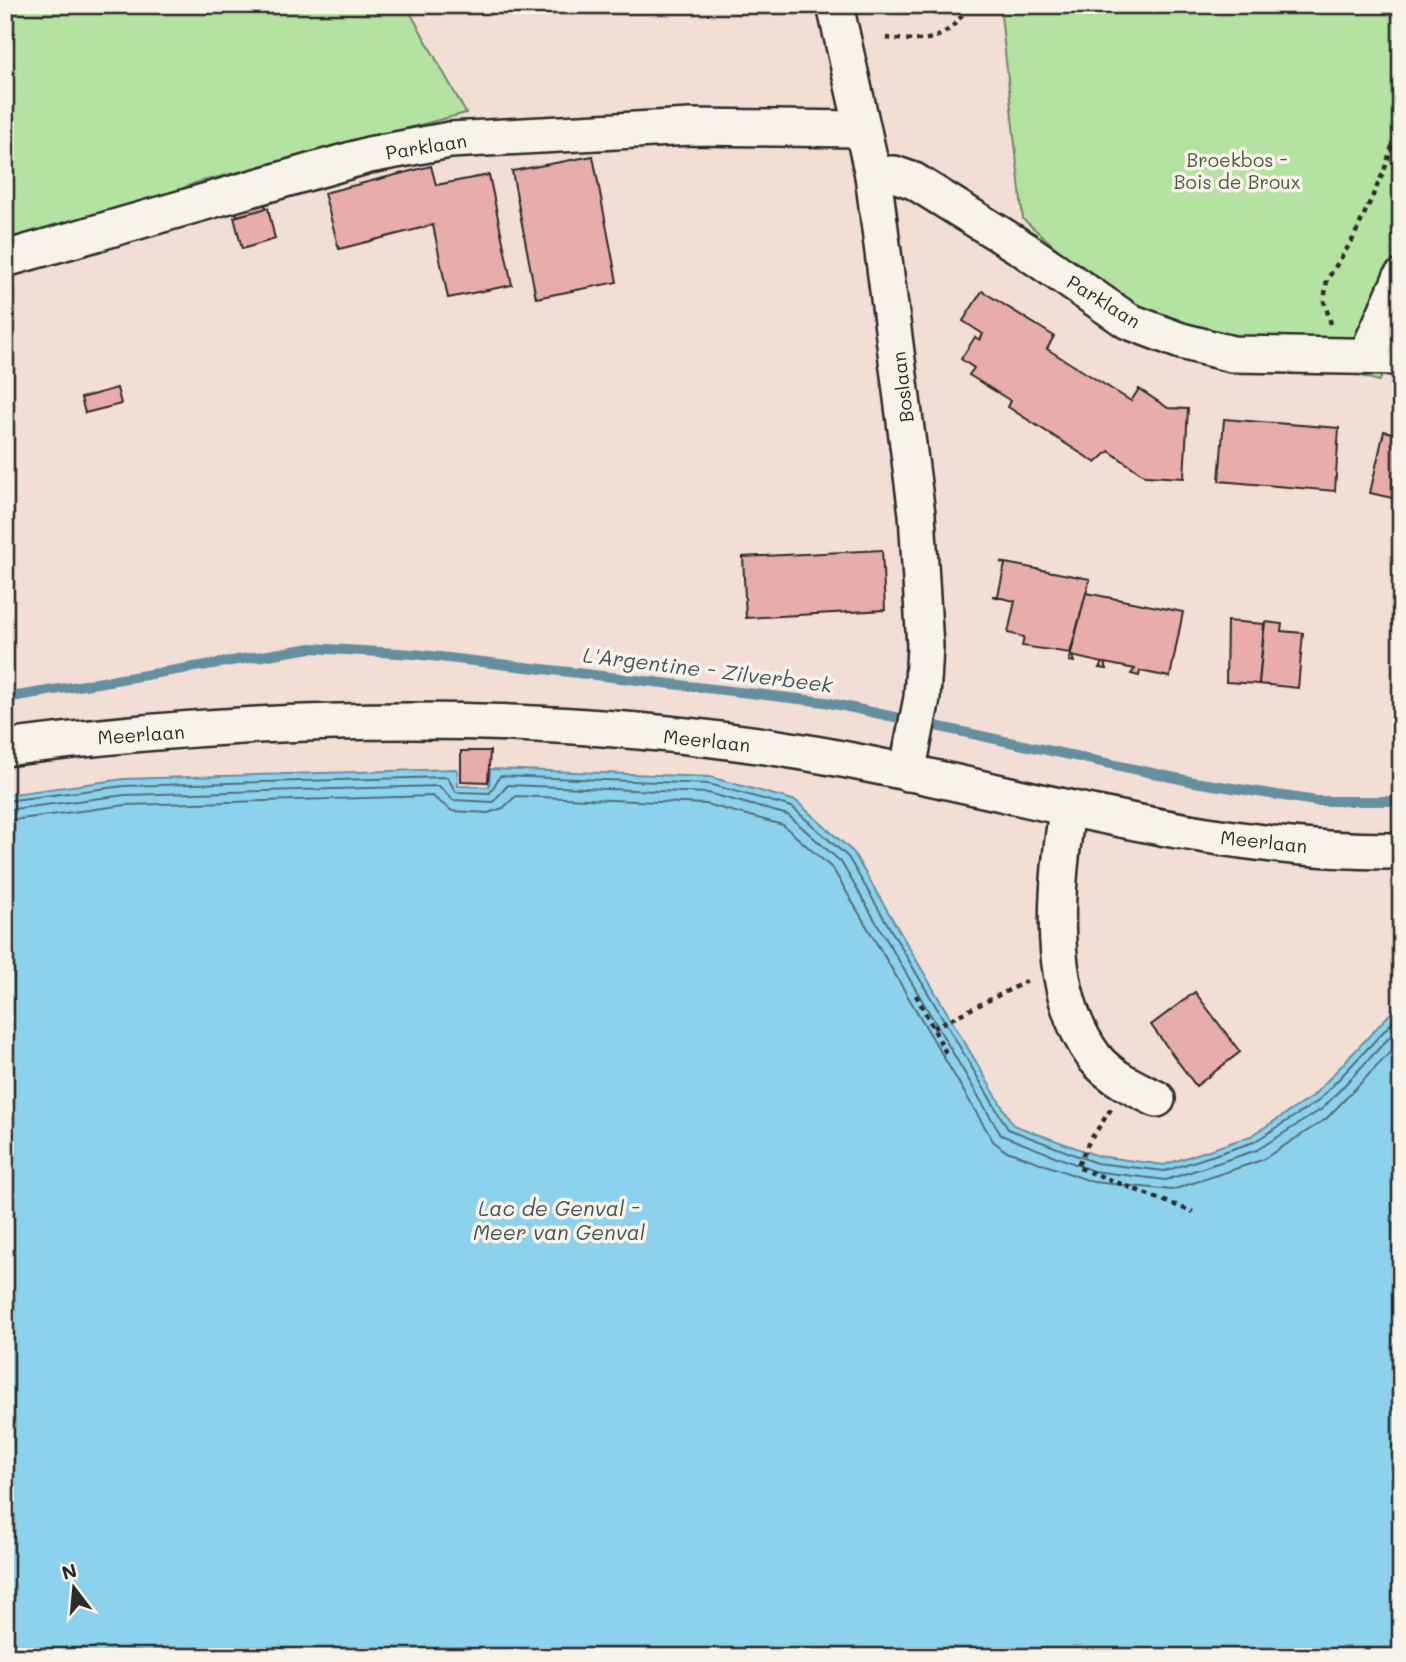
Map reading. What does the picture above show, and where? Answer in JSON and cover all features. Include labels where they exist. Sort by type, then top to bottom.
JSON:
[{"type":"street","name":"Boslaan","points":[[835,5],[873,175],[917,514],[925,648],[922,698],[907,773]]},
{"type":"street","name":"Parklaan","points":[[5,259],[369,155],[450,140],[691,127],[862,129]]},
{"type":"street","name":"Parklaan","points":[[873,175],[894,174],[914,181],[1024,250],[1128,321],[1181,341],[1232,354],[1380,351]]},
{"type":"street","points":[[1380,351],[1401,278]]},
{"type":"street","name":"Meerlaan","points":[[5,748],[91,737],[332,722],[515,722],[710,738],[810,753],[1067,810],[1244,841],[1401,851]]},
{"type":"street","points":[[1067,810],[1059,867],[1062,972],[1068,1005],[1096,1059],[1127,1084],[1157,1099]]},
{"type":"path","points":[[886,38],[922,41],[953,29],[970,5]]},
{"type":"path","points":[[1380,351],[1339,332],[1328,319],[1324,301],[1327,280],[1353,239],[1384,171],[1401,119]]},
{"type":"path","points":[[933,1028],[1035,976],[1062,972]]},
{"type":"path","points":[[915,995],[947,1055]]},
{"type":"path","points":[[1089,1142],[1077,1167],[1193,1212]]},
{"type":"green space","points":[[5,5],[406,5],[466,113],[195,183],[5,264]]},
{"type":"green space","name":"Broekbos - Bois de Broux","points":[[1000,5],[1401,5],[1401,345],[1379,381],[1126,309],[1023,219]]},
{"type":"water","name":"Lac de Genval - Meer van Genval","points":[[457,769],[458,786],[489,787],[490,769],[710,777],[796,801],[853,852],[1013,1125],[1098,1156],[1164,1165],[1251,1136],[1312,1097],[1401,1002],[1401,1657],[5,1657],[5,795],[124,779]]},
{"type":"building","points":[[593,156],[617,282],[536,298],[512,171]]},
{"type":"building","points":[[431,166],[436,185],[489,175],[512,285],[448,298],[433,225],[339,249],[324,193]]},
{"type":"building","points":[[263,197],[266,209],[237,216],[234,205]]},
{"type":"building","points":[[268,208],[275,239],[242,249],[234,217]]},
{"type":"building","points":[[982,291],[1054,336],[1047,349],[1131,401],[1139,389],[1168,408],[1188,409],[1184,478],[1145,476],[1109,451],[1096,463],[1008,407],[1011,401],[969,375],[974,368],[961,359],[975,337],[980,340],[983,334],[963,321]]},
{"type":"building","points":[[117,388],[121,404],[85,413],[81,398]]},
{"type":"building","points":[[1224,419],[1339,428],[1335,491],[1219,481]]},
{"type":"building","points":[[1384,431],[1401,435],[1401,500],[1370,493]]},
{"type":"building","points":[[882,550],[885,610],[746,618],[743,557]]},
{"type":"building","points":[[1000,562],[1090,579],[1070,653],[1022,646],[1024,637],[1008,633],[1015,601],[992,596],[998,596],[1005,564]]},
{"type":"building","points":[[1086,593],[1183,612],[1170,677],[1140,671],[1139,676],[1131,674],[1135,669],[1105,663],[1107,669],[1099,668],[1103,663],[1072,656],[1074,662],[1069,661]]},
{"type":"building","points":[[1227,621],[1264,624],[1259,684],[1226,682]]},
{"type":"building","points":[[1265,622],[1282,624],[1281,631],[1303,633],[1298,688],[1259,684]]},
{"type":"building","points":[[461,751],[490,751],[488,782],[461,781]]},
{"type":"building","points":[[1195,992],[1240,1052],[1196,1086],[1151,1025]]},
{"type":"waterway","name":"L'Argentine - Zilverbeek","points":[[5,698],[311,648],[414,654],[825,702],[1194,782],[1316,801],[1401,801]]}]
